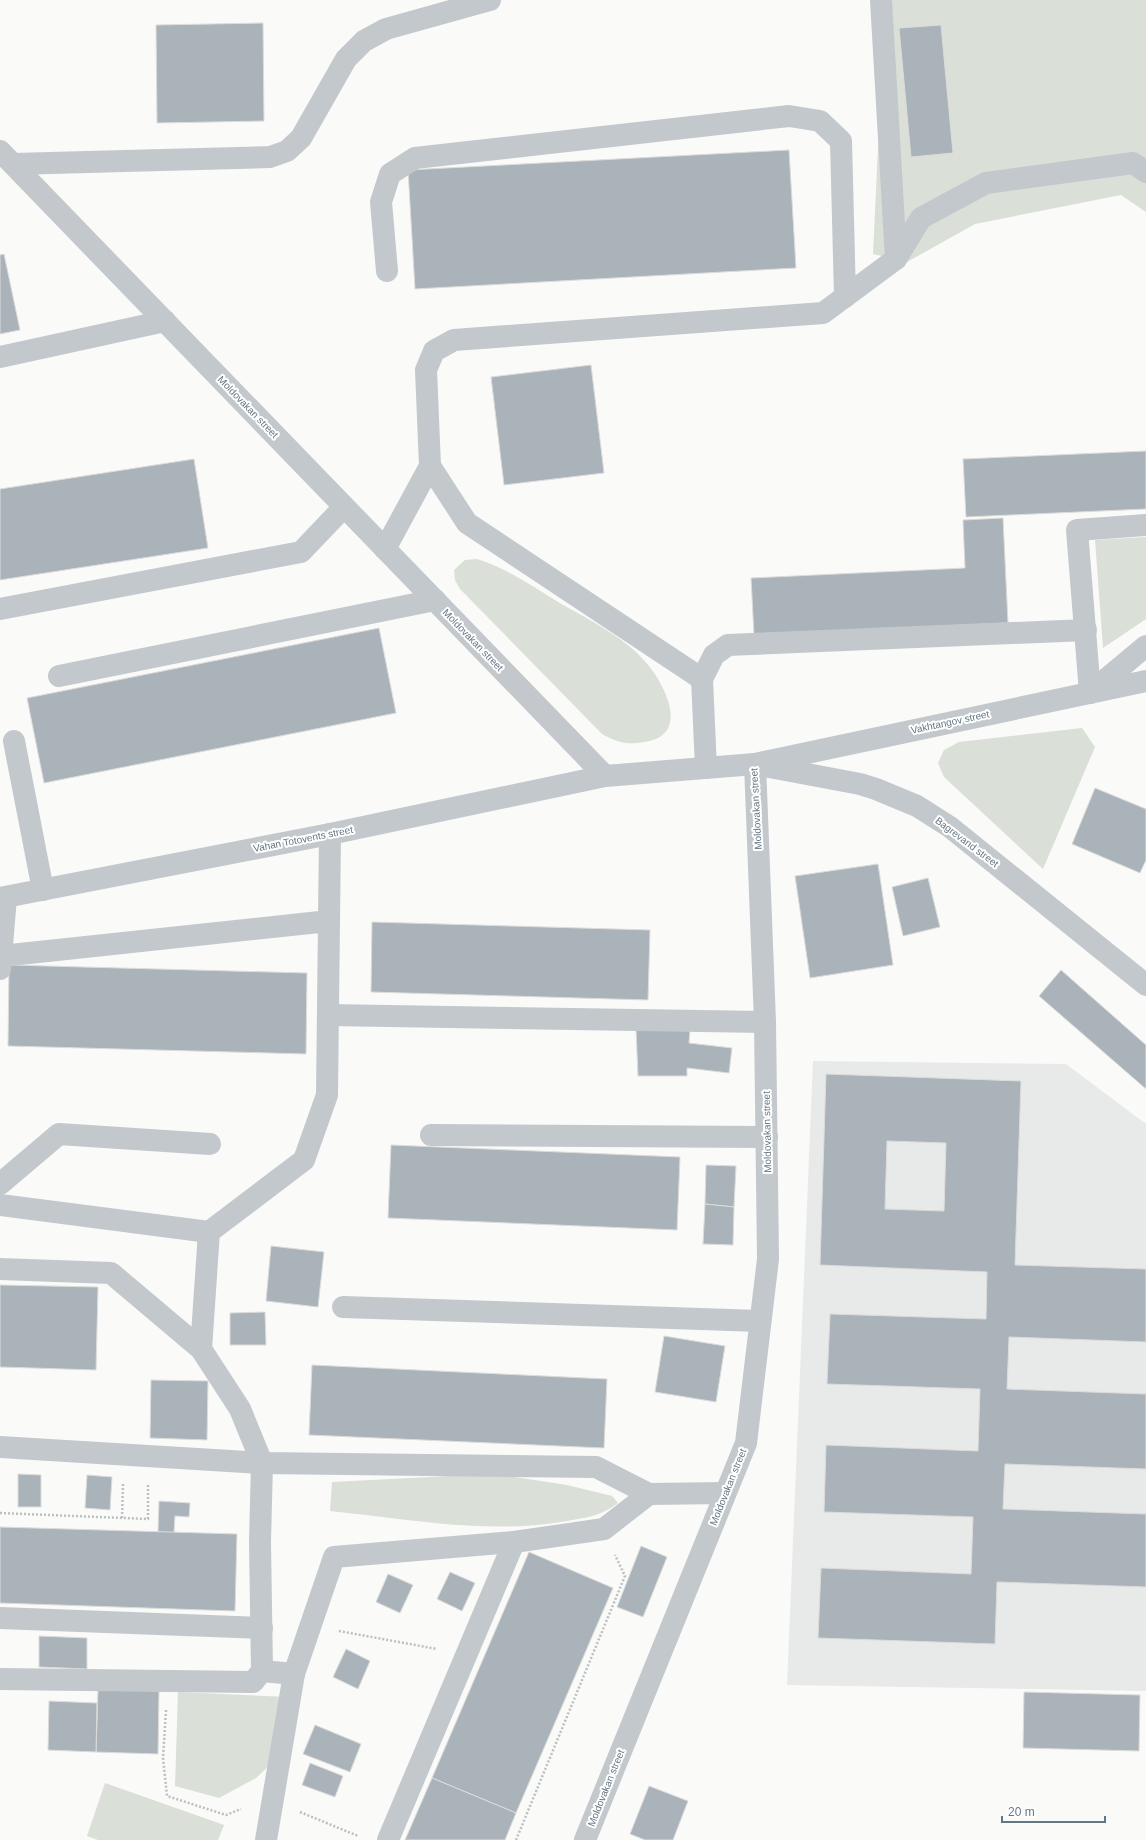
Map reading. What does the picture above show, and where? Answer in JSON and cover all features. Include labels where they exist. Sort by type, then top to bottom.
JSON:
[{"type":"street","points":[[6,157],[270,157],[287,151],[301,138],[346,58],[364,41],[386,29],[490,0]]},
{"type":"street","points":[[882,0],[896,259]]},
{"type":"street","points":[[388,271],[381,202],[390,174],[415,158],[789,116],[820,121],[841,141],[845,297]]},
{"type":"street","name":"Moldovakan street","points":[[6,157],[605,776],[755,764],[765,1022],[768,1259],[746,1443],[585,1840]]},
{"type":"street","points":[[385,549],[430,466],[426,370],[434,351],[454,340],[823,313],[896,259],[921,218],[986,183],[1133,163],[1146,172]]},
{"type":"street","points":[[0,357],[165,321]]},
{"type":"street","points":[[430,466],[468,523],[702,679]]},
{"type":"street","points":[[0,609],[301,552],[344,507]]},
{"type":"street","points":[[1090,693],[1077,530],[1146,525]]},
{"type":"street","points":[[59,676],[435,600]]},
{"type":"street","points":[[706,768],[702,679],[714,655],[728,645],[1086,630]]},
{"type":"street","points":[[1090,693],[1146,646]]},
{"type":"street","name":"Vakhtangov street","points":[[755,764],[1146,681]]},
{"type":"street","points":[[14,741],[42,890]]},
{"type":"street","name":"Bagrevand street","points":[[755,764],[860,784],[917,806],[950,827],[1146,985]]},
{"type":"street","name":"Vahan Totovents street","points":[[3,898],[330,834],[605,776]]},
{"type":"street","points":[[0,1205],[209,1232],[304,1160],[327,1095],[330,834]]},
{"type":"street","points":[[3,898],[1,963],[329,920]]},
{"type":"street","points":[[328,1015],[765,1022]]},
{"type":"street","points":[[0,1184],[59,1134],[210,1144]]},
{"type":"street","points":[[431,1135],[767,1137]]},
{"type":"street","points":[[201,1349],[209,1232]]},
{"type":"street","points":[[0,1269],[111,1273],[201,1349],[240,1409],[262,1463],[260,1542],[262,1671],[253,1682],[0,1679]]},
{"type":"street","points":[[343,1307],[760,1321]]},
{"type":"street","points":[[0,1447],[262,1463],[596,1467],[649,1494],[725,1493]]},
{"type":"street","points":[[266,1840],[294,1674],[334,1557],[514,1542],[604,1529],[649,1494]]},
{"type":"street","points":[[388,1840],[514,1542]]},
{"type":"street","points":[[0,1618],[262,1628]]},
{"type":"street","points":[[262,1671],[294,1674]]},
{"type":"path","points":[[122,1518],[123,1491]]},
{"type":"path","points":[[0,1513],[148,1519],[148,1494]]},
{"type":"path","points":[[516,1840],[625,1576],[604,1529]]},
{"type":"path","points":[[310,1625],[466,1655]]},
{"type":"path","points":[[168,1681],[163,1758],[167,1796],[226,1815],[273,1798],[359,1837]]},
{"type":"shaded area","points":[[885,0],[1146,0],[1146,212],[1121,195],[975,224],[907,262],[873,254]]},
{"type":"shaded area","points":[[1146,537],[1146,619],[1103,648],[1095,540]]},
{"type":"shaded area","points":[[477,559],[498,567],[519,578],[606,630],[629,646],[649,666],[667,698],[670,710],[670,721],[667,730],[659,738],[645,742],[633,743],[618,741],[602,734],[460,589],[455,580],[454,570],[465,560]]},
{"type":"shaded area","points":[[1082,728],[1095,747],[1043,869],[944,777],[938,763],[944,750],[959,742]]},
{"type":"shaded area","points":[[813,1061],[1066,1064],[1146,1124],[1146,1691],[787,1685]]},
{"type":"shaded area","points":[[470,1475],[508,1476],[567,1485],[612,1496],[618,1503],[600,1513],[581,1519],[538,1525],[508,1526],[448,1524],[330,1511],[332,1482]]},
{"type":"shaded area","points":[[178,1692],[287,1697],[277,1758],[256,1778],[219,1798],[175,1786]]},
{"type":"shaded area","points":[[105,1783],[224,1825],[218,1840],[98,1840],[87,1836]]},
{"type":"building","points":[[263,23],[264,121],[157,123],[156,25]]},
{"type":"building","points":[[941,25],[953,153],[911,157],[899,28]]},
{"type":"building","points":[[789,150],[796,268],[415,289],[408,170]]},
{"type":"building","points":[[4,254],[20,330],[0,334],[0,255]]},
{"type":"building","points":[[591,365],[604,473],[504,485],[491,377]]},
{"type":"building","points":[[1146,451],[1146,509],[966,517],[963,459]]},
{"type":"building","points":[[194,459],[208,548],[0,580],[0,489]]},
{"type":"building","points":[[1003,518],[1008,623],[754,635],[751,578],[965,568],[963,520]]},
{"type":"building","points":[[379,628],[396,713],[44,783],[27,698]]},
{"type":"building","points":[[1095,788],[1146,809],[1146,860],[1140,873],[1072,844]]},
{"type":"building","points":[[878,864],[893,965],[810,978],[795,876]]},
{"type":"building","points":[[928,878],[940,927],[903,936],[892,887]]},
{"type":"building","points":[[372,922],[650,930],[648,1000],[371,992]]},
{"type":"building","points":[[9,965],[307,973],[306,1054],[8,1046]]},
{"type":"building","points":[[1061,970],[1146,1045],[1146,1089],[1039,996]]},
{"type":"building","points":[[636,1029],[690,1030],[689,1043],[732,1048],[729,1073],[687,1068],[687,1076],[638,1076]]},
{"type":"building","points":[[826,1074],[1021,1081],[1015,1265],[1146,1269],[1146,1342],[1009,1337],[1007,1389],[1146,1394],[1146,1469],[1005,1464],[1003,1509],[1146,1514],[1146,1587],[997,1582],[995,1644],[818,1638],[821,1568],[971,1574],[973,1517],[824,1512],[826,1445],[978,1451],[980,1389],[827,1384],[830,1314],[986,1319],[987,1272],[820,1265]],"holes":[[[887,1141],[946,1143],[944,1211],[885,1209]]]},
{"type":"building","points":[[391,1145],[680,1157],[677,1230],[388,1218]]},
{"type":"building","points":[[706,1165],[736,1166],[734,1207],[705,1204]]},
{"type":"building","points":[[705,1204],[734,1207],[733,1245],[703,1244]]},
{"type":"building","points":[[271,1246],[324,1252],[318,1307],[266,1301]]},
{"type":"building","points":[[0,1285],[98,1287],[96,1370],[0,1367]]},
{"type":"building","points":[[265,1312],[266,1345],[230,1345],[230,1313]]},
{"type":"building","points":[[664,1336],[725,1346],[716,1402],[655,1392]]},
{"type":"building","points":[[312,1365],[607,1379],[604,1448],[309,1435]]},
{"type":"building","points":[[151,1380],[208,1381],[207,1440],[150,1438]]},
{"type":"building","points":[[18,1474],[41,1475],[41,1507],[18,1507]]},
{"type":"building","points":[[87,1475],[112,1477],[110,1510],[85,1508]]},
{"type":"building","points":[[159,1501],[190,1503],[189,1517],[175,1516],[174,1533],[158,1532]]},
{"type":"building","points":[[0,1527],[237,1534],[235,1611],[0,1603]]},
{"type":"building","points":[[641,1546],[667,1557],[643,1617],[617,1607]]},
{"type":"building","points":[[529,1552],[613,1588],[516,1813],[432,1778]]},
{"type":"building","points":[[450,1572],[475,1583],[462,1611],[437,1599]]},
{"type":"building","points":[[388,1574],[413,1585],[400,1613],[376,1602]]},
{"type":"building","points":[[39,1636],[87,1638],[87,1669],[39,1667]]},
{"type":"building","points":[[346,1649],[370,1661],[358,1689],[333,1677]]},
{"type":"building","points":[[98,1689],[159,1691],[158,1754],[96,1752]]},
{"type":"building","points":[[1024,1692],[1140,1695],[1139,1751],[1023,1748]]},
{"type":"building","points":[[49,1701],[97,1703],[96,1752],[48,1750]]},
{"type":"building","points":[[315,1725],[361,1744],[350,1772],[303,1754]]},
{"type":"building","points":[[310,1763],[343,1776],[335,1797],[302,1785]]},
{"type":"building","points":[[432,1778],[516,1813],[505,1840],[405,1840]]},
{"type":"building","points":[[649,1786],[688,1801],[673,1840],[645,1840],[630,1834]]}]
